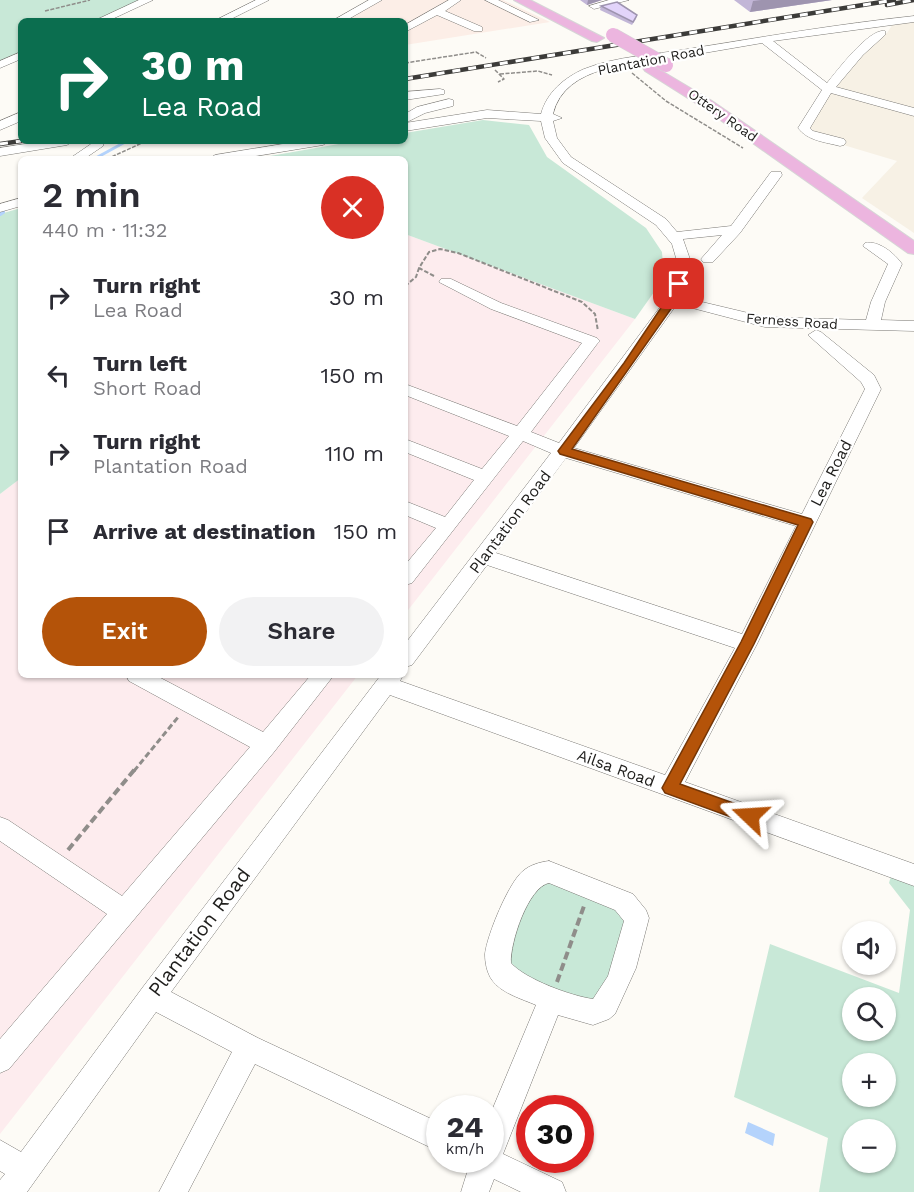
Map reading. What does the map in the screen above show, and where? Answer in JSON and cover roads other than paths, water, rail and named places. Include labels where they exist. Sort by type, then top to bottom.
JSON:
[{"type":"main road","name":"Ottery Road","points":[[520,0],[720,99],[914,233]]},
{"type":"main road","name":"Ottery Road","points":[[539,0],[613,35],[914,249]]},
{"type":"street","points":[[106,18],[148,0]]},
{"type":"street","points":[[225,18],[264,0]]},
{"type":"street","points":[[343,18],[377,0]]},
{"type":"street","points":[[408,27],[456,0]]},
{"type":"street","points":[[490,0],[534,20]]},
{"type":"street","points":[[594,6],[624,0]]},
{"type":"street","points":[[437,11],[478,29]]},
{"type":"street","points":[[116,14],[127,18]]},
{"type":"street","name":"Plantation Road","points":[[548,132],[551,117],[549,104],[556,93],[575,78],[591,70],[619,63],[914,19]]},
{"type":"street","points":[[840,142],[809,134],[804,130],[829,89],[862,49],[881,33]]},
{"type":"street","points":[[766,42],[803,72],[829,89],[914,112]]},
{"type":"street","points":[[0,65],[18,56]]},
{"type":"street","points":[[803,72],[822,77],[844,72]]},
{"type":"street","points":[[408,95],[440,92]]},
{"type":"street","points":[[408,95],[421,110]]},
{"type":"street","points":[[408,117],[421,110],[449,102]]},
{"type":"street","points":[[408,126],[484,110],[551,117],[562,146],[581,168]]},
{"type":"street","points":[[519,115],[536,121],[548,132],[561,154],[654,216],[675,236],[683,251],[692,293],[703,305],[716,311]]},
{"type":"street","points":[[0,126],[18,117]]},
{"type":"street","points":[[0,131],[18,130]]},
{"type":"street","points":[[0,152],[49,144]]},
{"type":"street","points":[[80,156],[98,144]]},
{"type":"street","points":[[221,144],[222,151],[264,144]]},
{"type":"street","points":[[233,156],[305,144]]},
{"type":"street","points":[[708,259],[735,230],[776,175]]},
{"type":"street","points":[[0,208],[18,203]]},
{"type":"street","points":[[675,236],[735,230]]},
{"type":"street","points":[[870,246],[896,264],[878,302],[872,325]]},
{"type":"street","name":"Plantation Road","points":[[408,656],[627,365],[673,299],[686,268]]},
{"type":"street","points":[[408,574],[592,341],[496,306],[446,282]]},
{"type":"street","name":"Ferness Road","points":[[673,299],[765,322],[914,326]]},
{"type":"street","name":"Lea Road","points":[[670,788],[747,644],[873,390],[868,379],[816,335]]},
{"type":"street","points":[[408,390],[564,451],[806,522]]},
{"type":"street","points":[[408,446],[484,477]]},
{"type":"street","points":[[408,509],[448,526]]},
{"type":"street","points":[[483,556],[747,644]]},
{"type":"street","points":[[141,678],[266,745]]},
{"type":"street","points":[[5,1044],[125,912],[322,678]]},
{"type":"street","name":"Plantation Road","points":[[17,1182],[152,996],[390,680]]},
{"type":"street","name":"Ailsa Road","points":[[390,680],[670,788],[914,875]]},
{"type":"street","points":[[0,828],[125,912]]},
{"type":"street","points":[[542,873],[556,873],[624,902],[637,918],[615,988],[604,1008],[590,1013],[552,998],[512,981],[503,974],[498,963],[500,943],[524,886],[535,875],[542,873]]},
{"type":"street","points":[[152,996],[249,1047],[426,1131]]},
{"type":"street","points":[[504,1116],[552,998]]},
{"type":"street","points":[[173,1192],[249,1047]]},
{"type":"street","points":[[0,1154],[17,1182]]},
{"type":"street","points":[[504,1169],[552,1192]]},
{"type":"street","points":[[475,1192],[482,1173]]},
{"type":"water","points":[[748,1122],[775,1134],[773,1146],[745,1133]]},
{"type":"waterway","points":[[100,156],[122,144]]},
{"type":"railway","points":[[408,79],[894,0]]},
{"type":"railway","points":[[887,5],[914,0]]},
{"type":"railway","points":[[0,144],[18,141]]}]
